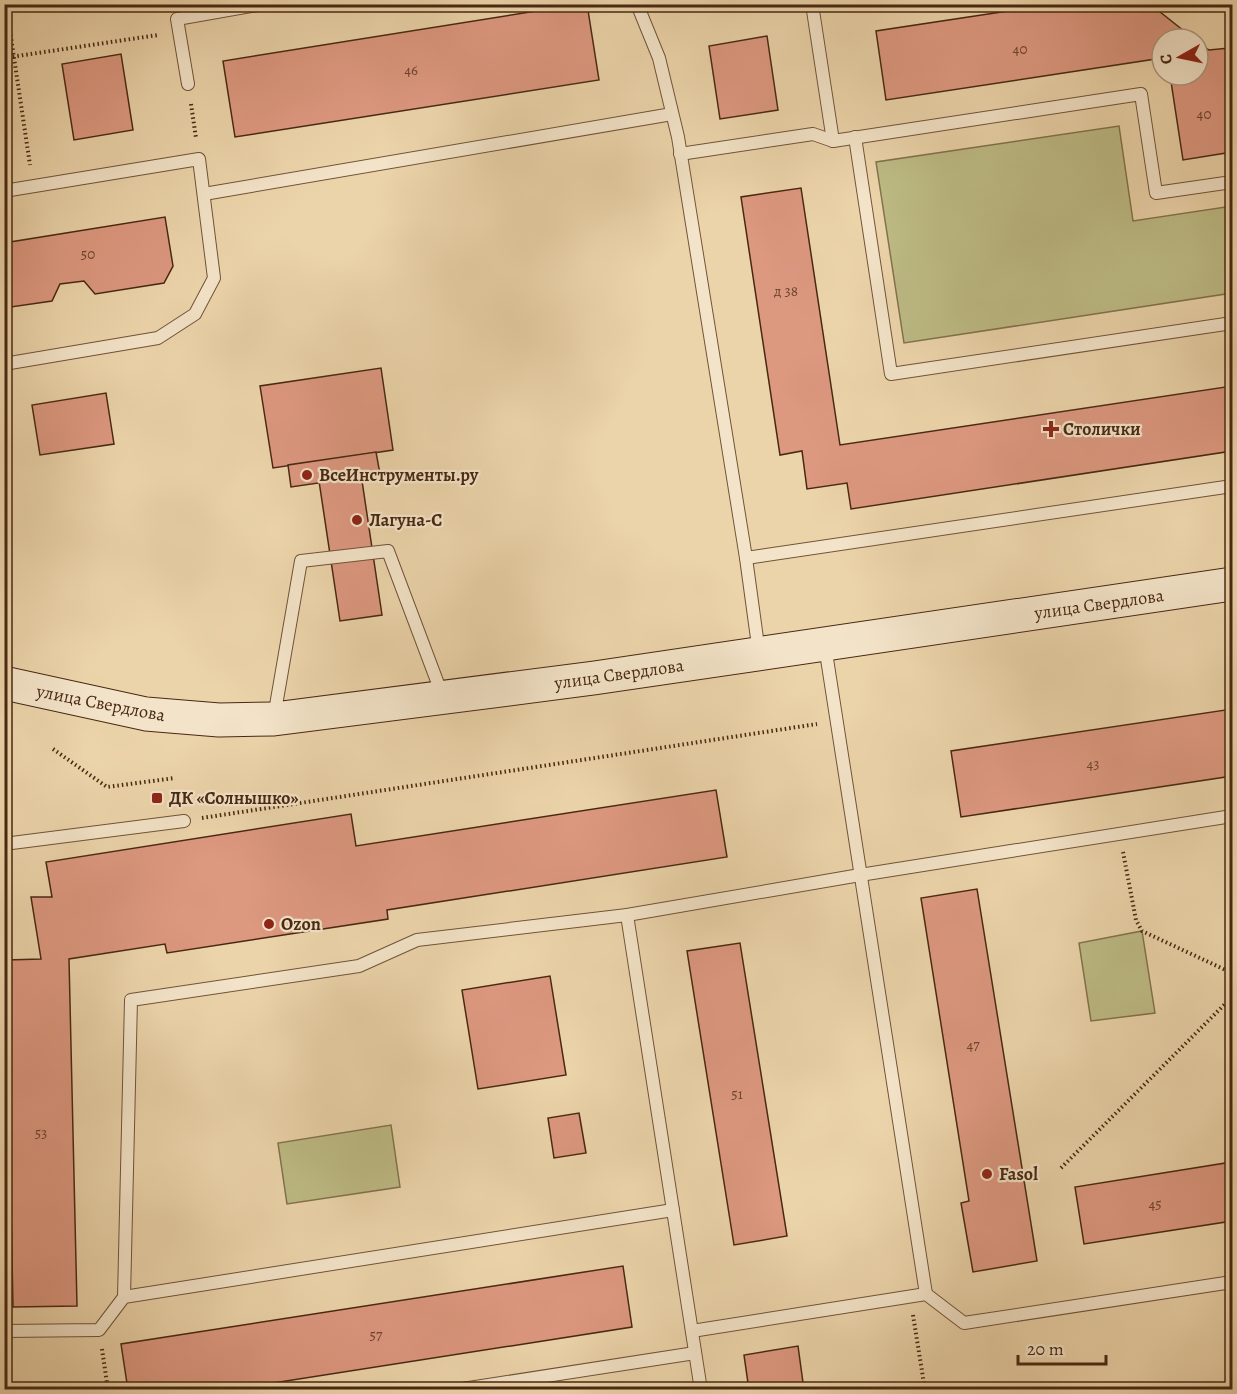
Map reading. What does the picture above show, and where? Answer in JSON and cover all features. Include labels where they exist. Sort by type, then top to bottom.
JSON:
[{"type":"main road","name":"улица Свердлова","points":[[4,683],[146,714],[219,720],[274,719],[443,698],[1233,585]]},
{"type":"lane","points":[[188,84],[177,19],[263,4]]},
{"type":"lane","points":[[637,4],[659,58],[681,154],[746,558],[759,653]]},
{"type":"lane","points":[[812,4],[833,141]]},
{"type":"lane","points":[[681,154],[813,134],[833,141],[1141,94],[1156,193],[1233,182]]},
{"type":"lane","points":[[204,194],[672,114]]},
{"type":"lane","points":[[855,137],[891,374],[1233,323]]},
{"type":"lane","points":[[4,191],[199,159],[214,278],[195,314],[158,338],[4,364]]},
{"type":"lane","points":[[746,558],[1233,486]]},
{"type":"lane","points":[[274,719],[301,561],[388,551],[443,698]]},
{"type":"lane","points":[[824,644],[926,1294],[964,1323],[1233,1282]]},
{"type":"lane","points":[[4,1331],[99,1330],[124,1297],[131,1000],[359,966],[417,940],[627,915],[860,875],[1233,816]]},
{"type":"lane","points":[[4,844],[184,821]]},
{"type":"lane","points":[[627,915],[701,1389]]},
{"type":"lane","points":[[124,1297],[673,1210]]},
{"type":"lane","points":[[692,1331],[926,1294]]},
{"type":"lane","points":[[456,1389],[695,1353]]},
{"type":"path","points":[[6,4],[33,187]]},
{"type":"path","points":[[4,58],[179,32]]},
{"type":"path","points":[[188,84],[199,159]]},
{"type":"path","points":[[184,821],[836,721]]},
{"type":"path","points":[[53,749],[107,787],[175,777]]},
{"type":"path","points":[[1120,834],[1136,920],[1142,932],[1233,973]]},
{"type":"path","points":[[1060,1168],[1233,997]]},
{"type":"path","points":[[910,1297],[925,1389]]},
{"type":"path","points":[[99,1330],[108,1389]]},
{"type":"shaded area","points":[[1119,126],[1133,221],[1232,206],[1232,293],[904,343],[876,162]]},
{"type":"shaded area","points":[[1142,931],[1155,1013],[1091,1021],[1079,943]]},
{"type":"shaded area","points":[[391,1125],[400,1187],[287,1204],[278,1143]]},
{"type":"building","points":[[587,4],[599,80],[235,137],[223,61]]},
{"type":"building","points":[[1055,4],[1150,4],[1179,27],[1150,27],[1150,60],[886,100],[876,31]]},
{"type":"building","points":[[767,36],[778,110],[720,119],[709,46]]},
{"type":"building","points":[[1229,48],[1232,69],[1232,152],[1183,160],[1172,87],[1210,87],[1210,50]]},
{"type":"building","points":[[121,54],[133,130],[74,140],[62,64]]},
{"type":"building","points":[[801,188],[840,445],[1232,386],[1232,451],[851,509],[847,483],[807,489],[802,451],[780,455],[741,197]]},
{"type":"building","points":[[165,217],[173,266],[164,283],[95,294],[84,281],[60,284],[52,301],[4,308],[4,243]]},
{"type":"building","points":[[381,368],[393,450],[273,468],[260,386]]},
{"type":"building","points":[[106,393],[114,444],[40,455],[32,405]]},
{"type":"building","points":[[376,452],[380,474],[291,487],[288,465]]},
{"type":"building","points":[[361,474],[382,615],[340,621],[319,481]]},
{"type":"building","points":[[1232,709],[1232,776],[961,817],[951,751]]},
{"type":"building","points":[[716,790],[727,857],[387,910],[388,919],[167,953],[165,944],[69,959],[77,1306],[13,1307],[6,960],[41,959],[31,897],[52,897],[46,862],[351,814],[356,846]]},
{"type":"building","points":[[977,889],[1037,1261],[973,1272],[961,1203],[969,1201],[921,898]]},
{"type":"building","points":[[740,943],[787,1236],[734,1245],[687,951]]},
{"type":"building","points":[[550,976],[566,1075],[478,1089],[462,990]]},
{"type":"building","points":[[579,1113],[586,1153],[554,1158],[548,1118]]},
{"type":"building","points":[[1232,1162],[1232,1221],[1084,1244],[1075,1187]]},
{"type":"building","points":[[623,1266],[632,1327],[229,1390],[128,1390],[121,1344]]},
{"type":"building","points":[[798,1346],[804,1390],[749,1390],[744,1355]]},
{"type":"place","name":"Столички","points":[[1051,429]]},
{"type":"place","name":"ВсеИнструменты.ру","points":[[307,475]]},
{"type":"place","name":"Лагуна-С","points":[[357,520]]},
{"type":"place","name":"ДК «Солнышко»","points":[[157,798]]},
{"type":"place","name":"Ozon","points":[[269,924]]},
{"type":"place","name":"Fasol","points":[[987,1174]]}]
